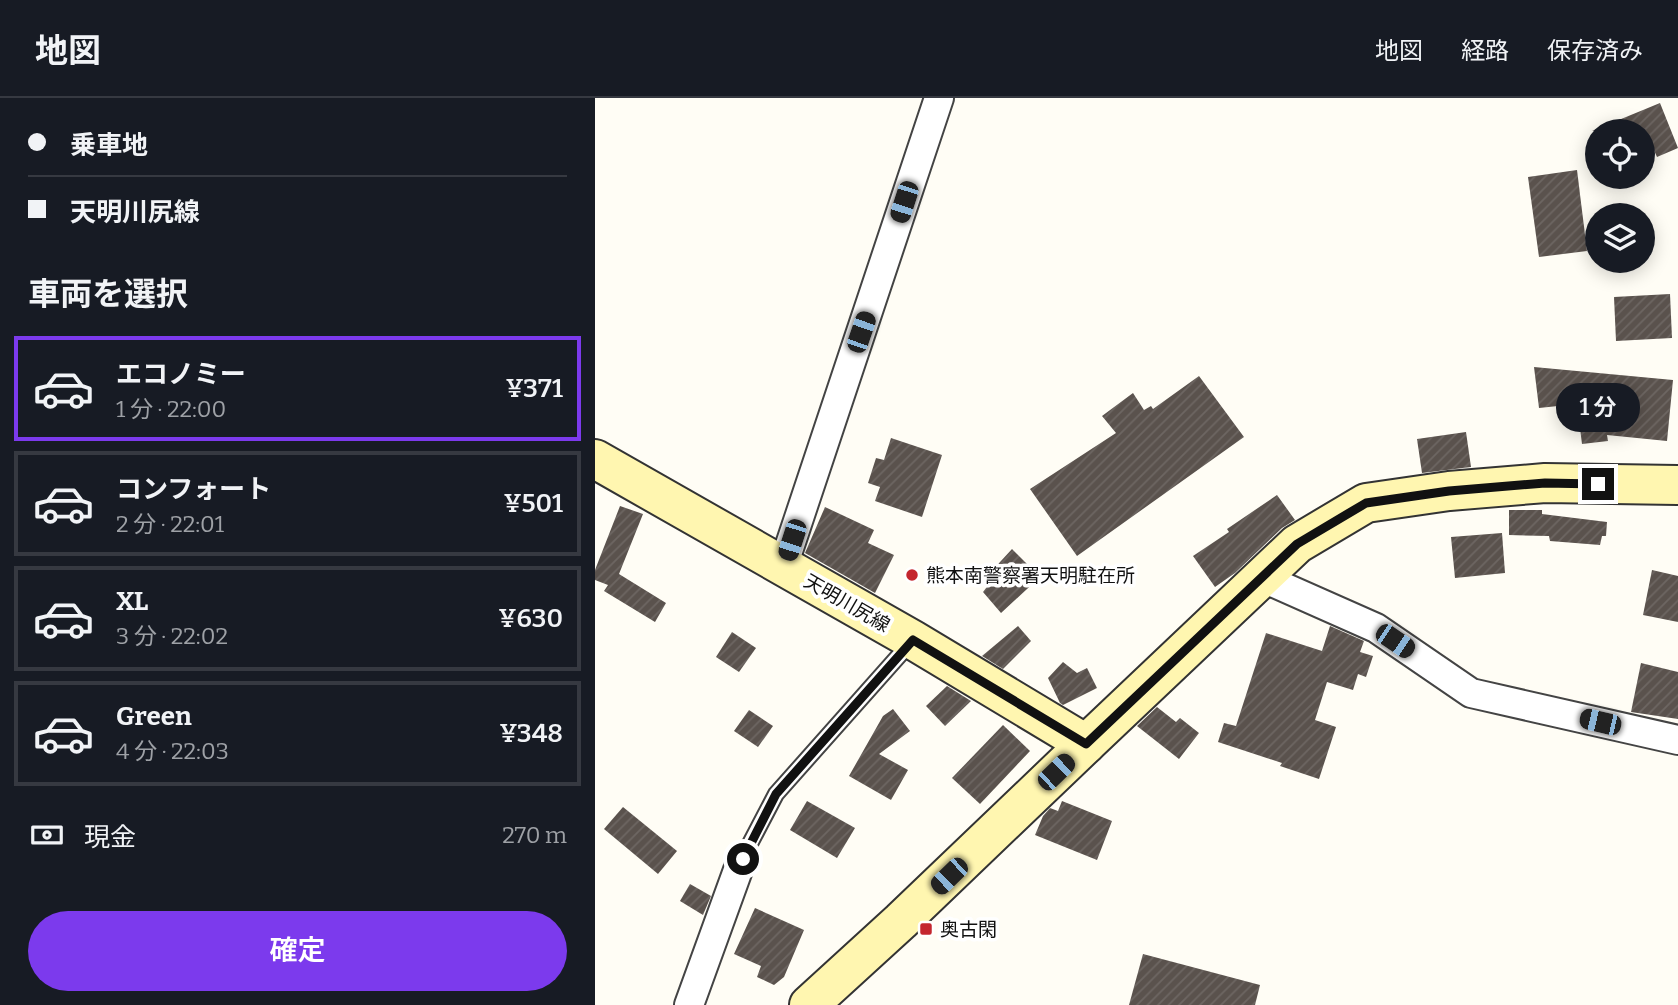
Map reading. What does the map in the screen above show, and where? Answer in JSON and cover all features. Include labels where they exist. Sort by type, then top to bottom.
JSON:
[{"type":"main road","name":"天明川尻線","points":[[595,459],[913,640],[1086,744]]},
{"type":"main road","points":[[809,1005],[910,913],[1297,544],[1366,503],[1449,491],[1545,483],[1678,485]]},
{"type":"street","points":[[783,566],[939,98]]},
{"type":"street","points":[[1261,577],[1376,628],[1471,693],[1678,740]]},
{"type":"street","points":[[689,1005],[743,859]]},
{"type":"lane","points":[[743,859],[776,794],[913,640]]},
{"type":"building","points":[[1660,103],[1678,148],[1657,157],[1655,119],[1621,119]]},
{"type":"building","points":[[1577,170],[1585,251],[1539,257],[1528,177]]},
{"type":"building","points":[[1670,294],[1672,338],[1616,341],[1614,297]]},
{"type":"building","points":[[1534,367],[1673,380],[1667,441],[1607,435],[1608,441],[1582,444],[1577,404],[1539,408]]},
{"type":"building","points":[[1199,376],[1244,437],[1077,556],[1030,489],[1116,433],[1102,416],[1133,393],[1144,410],[1151,406],[1153,409]]},
{"type":"building","points":[[1466,432],[1471,467],[1422,473],[1417,439]]},
{"type":"building","points":[[891,438],[942,455],[922,517],[875,501],[880,487],[868,483],[876,458],[884,460]]},
{"type":"building","points":[[1277,495],[1295,520],[1282,528],[1235,573],[1215,587],[1193,556]]},
{"type":"building","points":[[620,506],[643,514],[619,574],[666,603],[655,622],[604,591],[608,585],[595,580],[595,570]]},
{"type":"building","points":[[825,507],[874,530],[868,543],[894,555],[875,593],[805,553]]},
{"type":"building","points":[[1509,510],[1542,510],[1542,514],[1607,522],[1606,536],[1602,536],[1600,545],[1550,541],[1549,536],[1509,535]]},
{"type":"building","points":[[1502,533],[1505,573],[1455,578],[1451,537]]},
{"type":"building","points":[[1012,549],[1040,577],[1001,613],[983,592],[993,579],[989,574]]},
{"type":"building","points":[[1652,570],[1678,576],[1678,622],[1643,615]]},
{"type":"building","points":[[1018,626],[1031,641],[1003,669],[982,656]]},
{"type":"building","points":[[1330,626],[1364,641],[1360,652],[1373,656],[1366,677],[1358,674],[1353,690],[1327,682],[1315,720],[1336,727],[1319,779],[1280,766],[1282,763],[1218,742],[1224,723],[1236,726],[1266,633],[1322,651]]},
{"type":"building","points":[[732,632],[756,648],[739,672],[716,657]]},
{"type":"building","points":[[1063,662],[1077,673],[1087,668],[1097,688],[1063,705],[1048,678]]},
{"type":"building","points":[[1641,663],[1678,672],[1678,719],[1631,712]]},
{"type":"building","points":[[947,686],[971,701],[945,726],[926,706]]},
{"type":"building","points":[[1157,707],[1176,722],[1180,718],[1199,733],[1179,759],[1137,726]]},
{"type":"building","points":[[893,709],[910,731],[879,754],[908,770],[891,800],[849,776],[883,716]]},
{"type":"building","points":[[749,710],[773,726],[758,747],[734,731]]},
{"type":"building","points":[[1003,725],[1030,751],[980,804],[952,778]]},
{"type":"building","points":[[807,801],[855,828],[837,858],[790,830]]},
{"type":"building","points":[[1062,801],[1112,821],[1097,860],[1035,835],[1043,816],[1050,808],[1058,811]]},
{"type":"building","points":[[623,807],[677,851],[658,874],[604,829]]},
{"type":"building","points":[[690,884],[711,896],[703,915],[680,901]]},
{"type":"building","points":[[755,908],[804,930],[784,977],[774,985],[757,977],[761,966],[734,954]]},
{"type":"building","points":[[1143,954],[1260,985],[1255,1005],[1129,1005]]},
{"type":"place","name":"熊本南警察署天明駐在所","points":[[912,575]]},
{"type":"place","name":"奥古閑","points":[[926,929]]},
{"type":"route","points":[[743,859],[776,794],[913,640],[1086,744],[1297,544],[1366,503],[1449,491],[1545,483],[1598,484]]}]
